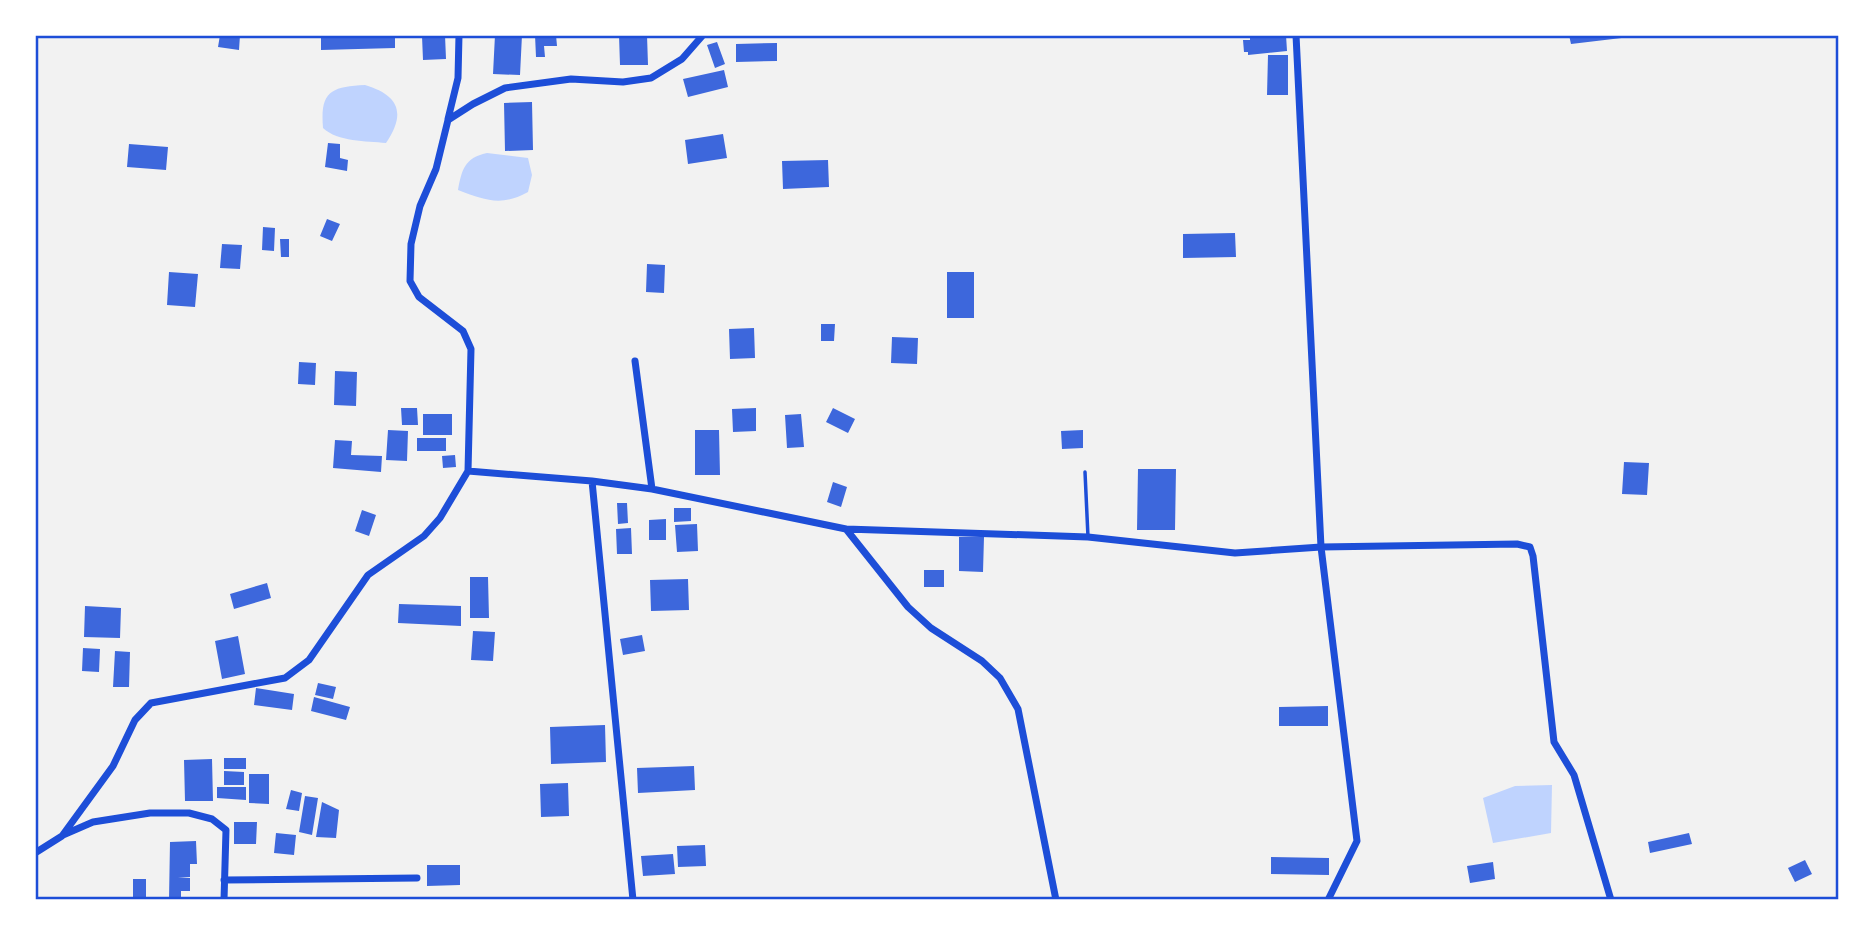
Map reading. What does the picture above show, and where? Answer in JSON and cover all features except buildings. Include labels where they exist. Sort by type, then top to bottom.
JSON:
[{"type":"street","points":[[62,836],[113,766],[135,720],[151,703],[285,678],[309,660],[368,575],[424,536],[440,518],[468,471],[471,349],[463,331],[419,297],[410,281],[411,244],[420,206],[436,169],[458,78],[459,35]]},
{"type":"street","points":[[448,120],[505,88],[571,79],[623,82],[651,78],[682,59],[703,35]]},
{"type":"street","points":[[1296,35],[1321,547],[1357,841],[1328,900]]},
{"type":"street","points":[[635,361],[652,489]]},
{"type":"street","points":[[468,471],[592,481],[652,489],[846,529],[1088,537],[1235,553],[1321,547],[1517,544],[1530,547],[1554,742],[1574,775],[1611,900]]},
{"type":"street","points":[[592,481],[633,900]]},
{"type":"street","points":[[846,529],[908,607],[931,628],[982,661],[1000,678],[1012,695],[1018,709],[1056,900]]},
{"type":"street","points":[[35,853],[62,836],[93,822],[150,813],[189,813],[212,819],[226,830],[224,900]]},
{"type":"street","points":[[224,880],[417,878]]},
{"type":"lane","points":[[1085,472],[1088,537]]},
{"type":"water","points":[[365,85],[385,94],[396,106],[396,122],[386,143],[344,138],[323,128],[324,106],[330,93],[344,87]]},
{"type":"water","points":[[487,153],[528,158],[532,175],[528,192],[501,201],[458,190],[465,166],[473,158]]},
{"type":"water","points":[[1552,785],[1551,833],[1493,843],[1483,798],[1515,786]]}]
